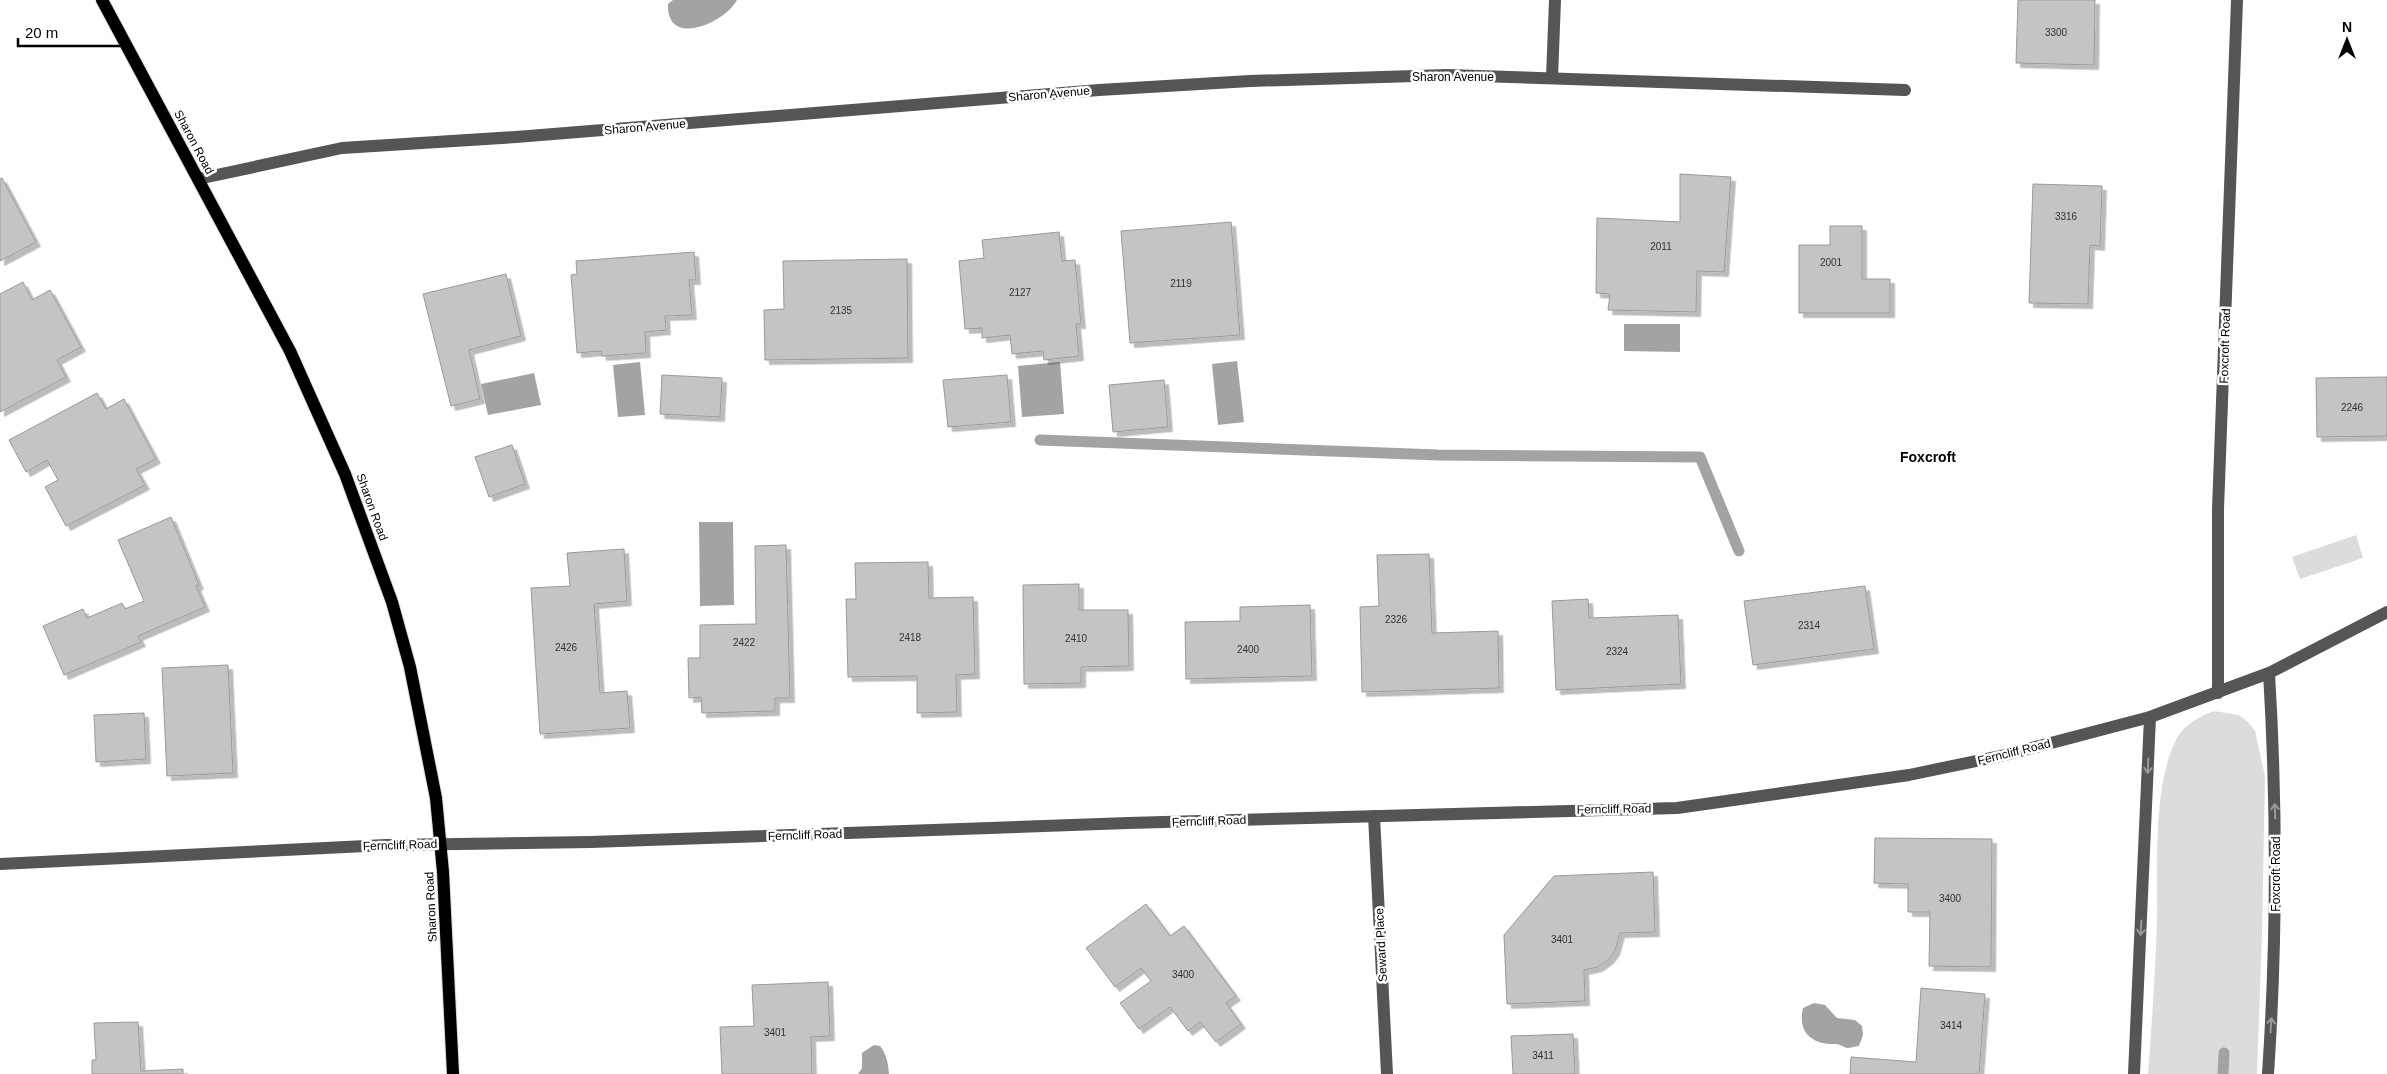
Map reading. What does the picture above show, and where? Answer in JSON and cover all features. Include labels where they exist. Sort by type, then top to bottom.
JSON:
[{"type":"main road","name":"Sharon Road","points":[[102,0],[290,351],[352,492],[392,602],[410,667],[436,798],[441,844],[453,1074]]},
{"type":"street","points":[[1552,78],[1555,0]]},
{"type":"street","name":"Foxcroft Road","points":[[2218,693],[2218,509],[2238,0]]},
{"type":"street","name":"Sharon Avenue","points":[[198,179],[342,148],[516,137],[1099,90],[1250,81],[1417,76],[1552,78],[1905,90]]},
{"type":"street","name":"Ferncliff Road","points":[[0,864],[441,844],[591,842],[1677,808],[1909,776],[2005,755],[2150,717],[2269,673],[2387,612]]},
{"type":"street","name":"Foxcroft Road","points":[[2268,1074],[2274,980],[2276,865],[2269,673]]},
{"type":"street","points":[[2134,1074],[2150,717]]},
{"type":"street","name":"Seward Place","points":[[1374,816],[1387,1074]]},
{"type":"shaded area","points":[[673,0],[737,0],[720,17],[697,27],[686,28],[676,25],[670,17],[668,4]]},
{"type":"shaded area","points":[[1624,324],[1680,324],[1680,352],[1624,351]]},
{"type":"shaded area","points":[[1237,361],[1244,422],[1218,425],[1212,364]]},
{"type":"shaded area","points":[[640,362],[645,415],[618,417],[613,365]]},
{"type":"shaded area","points":[[1060,362],[1064,414],[1022,417],[1018,366]]},
{"type":"shaded area","points":[[534,373],[541,405],[488,415],[481,384]]},
{"type":"shaded area","points":[[699,522],[733,522],[734,605],[700,606]]},
{"type":"shaded area","points":[[2356,535],[2363,558],[2300,579],[2292,557]]},
{"type":"shaded area","points":[[2214,711],[2239,715],[2248,722],[2255,731],[2265,776],[2257,1074],[2148,1074],[2157,923],[2158,829],[2163,781],[2168,759],[2179,734],[2192,722]]},
{"type":"shaded area","points":[[1814,1003],[1825,1005],[1837,1018],[1855,1020],[1862,1026],[1863,1035],[1859,1046],[1847,1048],[1837,1044],[1820,1042],[1809,1036],[1802,1024],[1803,1008]]},
{"type":"shaded area","points":[[874,1045],[880,1046],[884,1053],[888,1063],[889,1074],[858,1074],[862,1068],[862,1053]]},
{"type":"building","points":[[2018,0],[2095,0],[2094,65],[2016,63]]},
{"type":"building","points":[[1680,174],[1731,177],[1724,272],[1697,271],[1696,312],[1608,310],[1610,294],[1596,293],[1597,218],[1680,222]]},
{"type":"building","points":[[2,178],[36,242],[0,261],[0,179]]},
{"type":"building","points":[[2033,184],[2102,186],[2100,246],[2090,245],[2088,304],[2029,303]]},
{"type":"building","points":[[1231,222],[1240,335],[1130,343],[1121,231]]},
{"type":"building","points":[[1830,226],[1862,226],[1862,279],[1890,279],[1890,313],[1799,313],[1799,245],[1830,245]]},
{"type":"building","points":[[1059,232],[1062,261],[1075,260],[1081,324],[1076,324],[1079,356],[1044,360],[1043,351],[1012,354],[1010,335],[982,338],[982,328],[965,329],[959,261],[984,258],[982,240]]},
{"type":"building","points":[[694,252],[696,280],[689,280],[692,315],[665,316],[666,330],[645,332],[646,353],[602,356],[601,351],[577,353],[571,275],[577,274],[576,261]]},
{"type":"building","points":[[907,259],[908,358],[765,360],[764,310],[784,309],[783,261]]},
{"type":"building","points":[[506,274],[521,336],[469,350],[480,399],[451,406],[423,294]]},
{"type":"building","points":[[23,282],[32,300],[50,290],[81,347],[57,360],[66,377],[0,412],[0,294]]},
{"type":"building","points":[[662,375],[722,378],[720,417],[660,414]]},
{"type":"building","points":[[1007,375],[1011,422],[948,427],[943,380]]},
{"type":"building","points":[[2387,377],[2387,436],[2317,437],[2316,378]]},
{"type":"building","points":[[1164,380],[1168,427],[1113,432],[1109,385]]},
{"type":"building","points":[[97,393],[106,409],[124,399],[156,459],[136,469],[145,485],[66,526],[45,487],[58,480],[47,460],[26,472],[9,440]]},
{"type":"building","points":[[512,445],[525,484],[489,497],[475,457]]},
{"type":"building","points":[[171,517],[199,585],[196,586],[205,607],[138,636],[141,642],[64,675],[43,626],[83,609],[87,618],[122,603],[125,609],[144,601],[118,540]]},
{"type":"building","points":[[786,545],[790,698],[775,698],[775,711],[702,713],[701,697],[689,698],[688,658],[700,658],[700,625],[756,624],[755,546]]},
{"type":"building","points":[[624,549],[627,601],[594,604],[600,693],[627,691],[630,728],[540,734],[531,588],[570,586],[567,553]]},
{"type":"building","points":[[1429,554],[1432,633],[1498,631],[1499,688],[1362,692],[1360,607],[1379,606],[1377,555]]},
{"type":"building","points":[[928,562],[929,598],[973,597],[975,674],[956,675],[957,712],[917,713],[917,676],[848,677],[846,599],[856,599],[855,563]]},
{"type":"building","points":[[1079,584],[1079,610],[1128,610],[1129,666],[1081,667],[1081,683],[1024,684],[1023,585]]},
{"type":"building","points":[[1865,586],[1874,649],[1753,665],[1744,601]]},
{"type":"building","points":[[1588,599],[1589,618],[1678,615],[1681,684],[1556,690],[1552,601]]},
{"type":"building","points":[[1310,605],[1312,676],[1186,679],[1185,622],[1240,621],[1240,607]]},
{"type":"building","points":[[228,665],[233,773],[167,776],[162,668]]},
{"type":"building","points":[[144,713],[146,759],[96,762],[94,715]]},
{"type":"building","points":[[1875,838],[1992,839],[1991,967],[1929,966],[1930,912],[1908,912],[1908,884],[1874,883]]},
{"type":"building","points":[[1653,872],[1655,932],[1620,933],[1615,951],[1609,959],[1598,967],[1584,970],[1585,1001],[1507,1004],[1504,935],[1554,876]]},
{"type":"building","points":[[1146,904],[1170,936],[1184,926],[1236,996],[1226,1003],[1241,1024],[1216,1042],[1200,1022],[1188,1031],[1170,1007],[1139,1029],[1120,1003],[1151,981],[1141,968],[1115,987],[1086,948]]},
{"type":"building","points":[[828,982],[830,1036],[811,1037],[812,1074],[722,1074],[720,1027],[754,1026],[752,985]]},
{"type":"building","points":[[1921,988],[1985,994],[1979,1074],[1850,1074],[1851,1057],[1916,1062]]},
{"type":"building","points":[[138,1022],[141,1071],[183,1069],[183,1074],[92,1074],[92,1060],[96,1060],[94,1023]]},
{"type":"building","points":[[1573,1034],[1575,1074],[1513,1074],[1511,1036]]},
{"type":"waterway","points":[[1040,440],[1438,455],[1700,457],[1739,551]]},
{"type":"waterway","points":[[2223,1074],[2224,1053]]},
{"type":"district","name":"Foxcroft","points":[[1928,457]]}]
